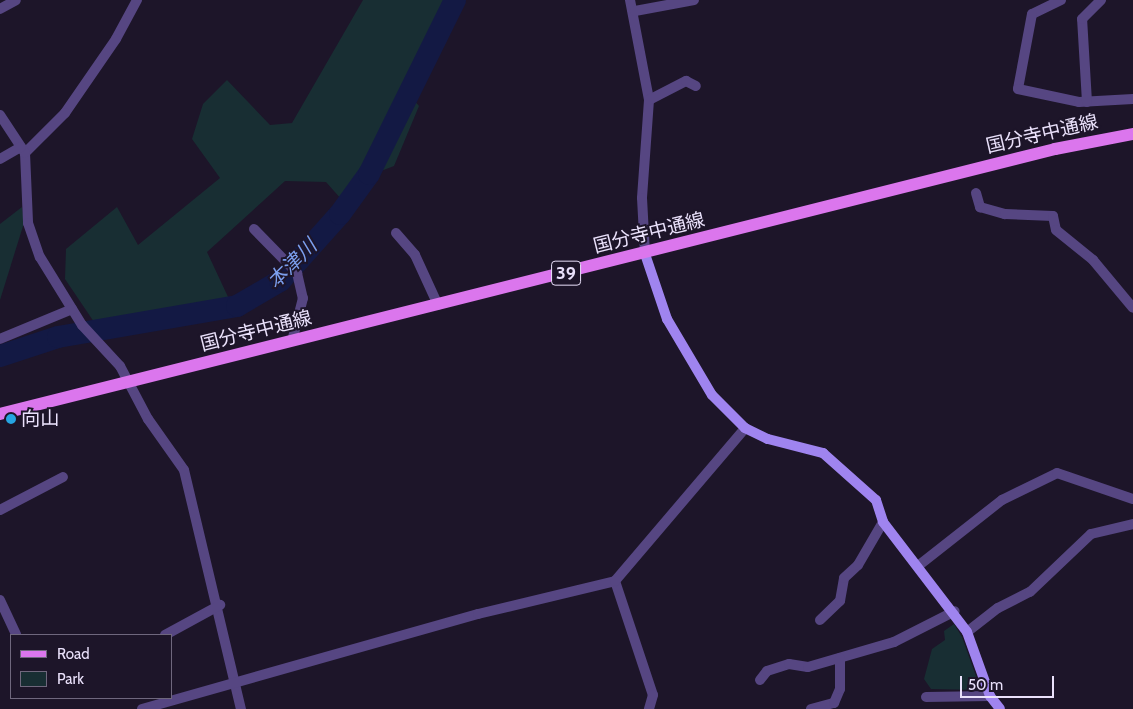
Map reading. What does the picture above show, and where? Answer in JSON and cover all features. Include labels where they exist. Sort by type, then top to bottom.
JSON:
[{"type":"main road","name":"国分寺中通線","points":[[0,414],[646,254],[1055,149],[1133,134]]},
{"type":"street","points":[[0,10],[16,0]]},
{"type":"street","points":[[0,159],[23,150],[65,113],[116,39],[137,0]]},
{"type":"street","points":[[630,0],[635,11],[648,100],[642,198],[646,254],[667,319],[712,395],[745,428],[768,439],[823,452],[876,500],[883,522],[955,611],[967,632],[990,696],[1000,709]]},
{"type":"street","points":[[635,11],[694,0]]},
{"type":"street","points":[[1062,0],[1032,14],[1018,89],[1087,102],[1133,99]]},
{"type":"street","points":[[1087,102],[1082,19],[1101,0]]},
{"type":"street","points":[[648,100],[686,82],[696,86]]},
{"type":"street","points":[[0,115],[23,150],[32,237],[91,339],[130,382],[148,419],[184,470],[220,605],[241,709]]},
{"type":"street","points":[[976,193],[980,207],[1005,214],[1053,216],[1056,230],[1093,260],[1133,308]]},
{"type":"street","points":[[254,229],[297,274],[303,298],[292,341]]},
{"type":"street","points":[[396,233],[415,255],[438,305]]},
{"type":"street","points":[[0,339],[72,309]]},
{"type":"street","points":[[142,709],[478,614],[615,581],[745,428]]},
{"type":"street","points":[[918,566],[1002,500],[1057,473],[1133,499]]},
{"type":"street","points":[[0,510],[63,477]]},
{"type":"street","points":[[820,620],[840,600],[844,578],[858,565],[883,522]]},
{"type":"street","points":[[967,632],[1030,592],[1091,534],[1133,524]]},
{"type":"street","points":[[615,581],[652,695],[650,709]]},
{"type":"street","points":[[0,600],[16,634]]},
{"type":"street","points":[[167,634],[220,605]]},
{"type":"street","points":[[760,680],[767,671],[789,664],[808,667],[894,642],[955,611]]},
{"type":"street","points":[[811,709],[834,703],[840,689],[840,658]]},
{"type":"street","points":[[926,697],[990,696]]},
{"type":"green space","points":[[363,0],[462,0],[449,28],[406,91],[419,106],[394,166],[373,174],[342,200],[326,182],[285,181],[207,252],[229,299],[94,322],[65,279],[66,249],[117,207],[138,245],[220,178],[192,139],[203,104],[227,80],[270,125],[292,123]]},
{"type":"green space","points":[[22,207],[24,223],[0,300],[0,224]]},
{"type":"green space","points":[[954,624],[962,637],[981,690],[931,689],[924,679],[932,649],[945,640],[944,631]]},
{"type":"waterway","name":"本津川","points":[[0,356],[58,337],[237,306],[280,281],[340,214],[369,174],[455,0]]},
{"type":"place","name":"向山","points":[[11,419]]}]
